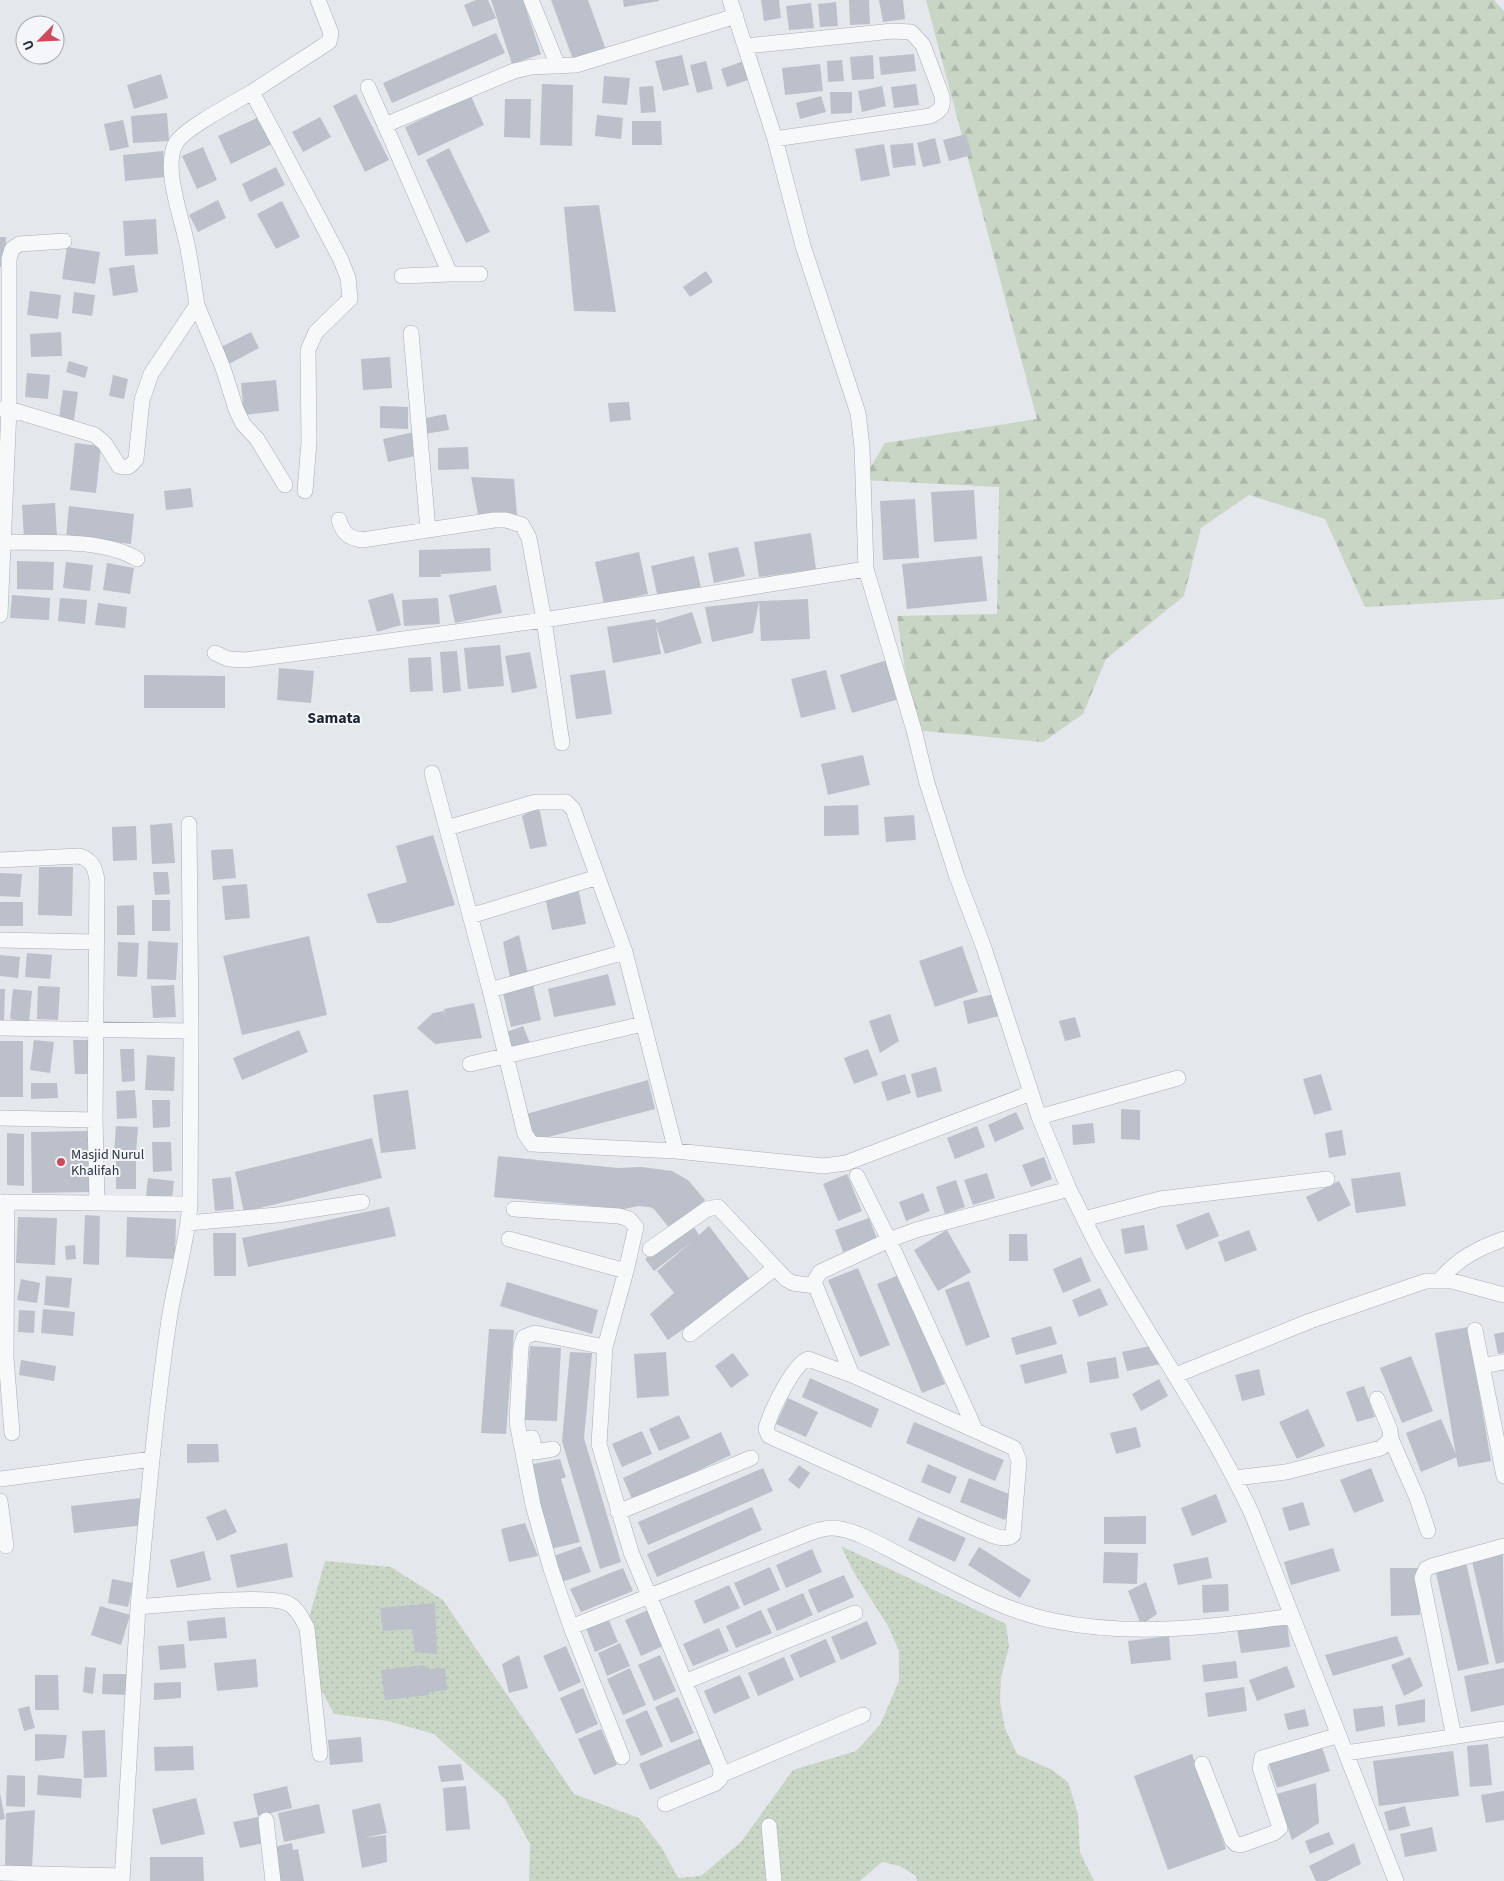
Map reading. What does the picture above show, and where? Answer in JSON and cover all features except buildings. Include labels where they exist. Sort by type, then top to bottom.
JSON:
[{"type":"street","points":[[285,486],[257,439],[239,416],[223,368],[197,305],[172,174],[171,157],[176,144],[186,134],[329,42],[331,33],[318,0]]},
{"type":"street","points":[[531,0],[558,66]]},
{"type":"street","points":[[730,0],[775,139],[803,246],[858,413],[862,447],[866,569],[914,730],[937,818],[984,948],[1039,1117],[1069,1189],[1097,1246],[1176,1375],[1235,1478],[1292,1616],[1396,1881]]},
{"type":"street","points":[[385,125],[514,71],[531,67],[576,65],[736,16]]},
{"type":"street","points":[[746,46],[893,30],[911,32],[923,45],[942,96],[943,104],[940,111],[930,116],[775,139]]},
{"type":"street","points":[[368,87],[450,274]]},
{"type":"street","points":[[252,92],[341,260],[348,278],[350,299],[316,332],[308,350],[309,442],[305,491]]},
{"type":"street","points":[[0,615],[9,259],[12,249],[19,244],[64,241]]},
{"type":"street","points":[[402,276],[480,274]]},
{"type":"street","points":[[4,409],[94,435],[105,444],[119,466],[126,468],[131,466],[136,459],[142,400],[151,374],[197,305]]},
{"type":"street","points":[[411,333],[428,530]]},
{"type":"street","points":[[339,520],[342,531],[352,539],[372,540],[494,520],[506,520],[522,525],[529,538],[544,620],[562,743]]},
{"type":"street","points":[[3,542],[116,548],[137,559]]},
{"type":"street","points":[[215,653],[228,658],[245,660],[544,620],[866,569]]},
{"type":"street","points":[[432,773],[490,990],[525,1134],[532,1144],[676,1151],[824,1166],[846,1163],[1031,1093]]},
{"type":"street","points":[[446,828],[536,802],[566,802],[573,809],[625,952],[676,1151]]},
{"type":"street","points":[[0,1873],[122,1878],[138,1607],[152,1459],[170,1318],[190,1204],[189,824]]},
{"type":"street","points":[[0,860],[79,856],[88,859],[95,868],[97,880],[95,942],[97,1202]]},
{"type":"street","points":[[470,916],[598,877]]},
{"type":"street","points":[[0,940],[95,942]]},
{"type":"street","points":[[490,990],[625,952]]},
{"type":"street","points":[[470,1064],[643,1024]]},
{"type":"street","points":[[0,1028],[191,1031]]},
{"type":"street","points":[[1039,1117],[1178,1078]]},
{"type":"street","points":[[0,1118],[95,1120]]},
{"type":"street","points":[[857,1176],[889,1240],[975,1429]]},
{"type":"street","points":[[1084,1219],[1160,1199],[1327,1179]]},
{"type":"street","points":[[852,1376],[815,1286],[815,1278],[820,1272],[889,1240],[916,1230],[1069,1189]]},
{"type":"street","points":[[12,1433],[6,1358],[4,1202],[190,1204]]},
{"type":"street","points":[[188,1223],[277,1214],[362,1202]]},
{"type":"street","points":[[650,1248],[707,1209],[714,1207],[722,1210],[775,1268],[793,1283],[815,1286]]},
{"type":"street","points":[[514,1209],[619,1216],[629,1219],[636,1227],[606,1347],[599,1444],[618,1512],[648,1596],[687,1681],[719,1762],[721,1775]]},
{"type":"street","points":[[509,1239],[626,1271]]},
{"type":"street","points":[[1439,1281],[1452,1266],[1467,1255],[1504,1239]]},
{"type":"street","points":[[690,1334],[775,1268]]},
{"type":"street","points":[[1176,1375],[1310,1321],[1403,1287],[1426,1281],[1452,1281],[1474,1285],[1504,1295]]},
{"type":"street","points":[[1475,1330],[1504,1476]]},
{"type":"street","points":[[606,1347],[535,1333],[524,1337],[521,1346],[517,1422],[533,1505],[571,1627],[622,1757]]},
{"type":"street","points":[[813,1359],[975,1429],[1008,1444],[1017,1453],[1020,1461],[1014,1530],[1007,1539],[979,1530],[795,1449],[767,1433],[766,1429],[773,1411],[801,1361],[813,1359]]},
{"type":"street","points":[[1482,1366],[1504,1362]]},
{"type":"street","points":[[1377,1399],[1390,1430],[1391,1439],[1417,1498],[1428,1531]]},
{"type":"street","points":[[520,1440],[532,1438],[535,1452],[553,1450]]},
{"type":"street","points":[[1235,1478],[1300,1469],[1381,1448],[1391,1439]]},
{"type":"street","points":[[618,1512],[751,1458]]},
{"type":"street","points":[[0,1480],[152,1459]]},
{"type":"street","points":[[0,1501],[6,1546]]},
{"type":"street","points":[[571,1627],[807,1534],[834,1528],[848,1531],[881,1545],[1020,1613],[1055,1622],[1116,1628],[1171,1628],[1236,1624],[1292,1616]]},
{"type":"street","points":[[1454,1737],[1422,1578],[1426,1569],[1432,1566],[1504,1546]]},
{"type":"street","points":[[138,1607],[229,1600],[287,1602],[299,1612],[307,1628],[320,1754]]},
{"type":"street","points":[[687,1681],[855,1613]]},
{"type":"street","points":[[666,1804],[716,1783],[721,1775],[863,1715]]},
{"type":"street","points":[[1346,1753],[1504,1729]]},
{"type":"street","points":[[1202,1764],[1232,1840],[1236,1844],[1241,1845],[1274,1833],[1280,1828],[1260,1768],[1262,1758],[1339,1735]]},
{"type":"street","points":[[266,1820],[273,1881]]},
{"type":"street","points":[[769,1826],[774,1881]]},
{"type":"green space","points":[[926,0],[1494,0],[1504,11],[1504,599],[1365,607],[1325,519],[1249,495],[1201,528],[1184,596],[1106,659],[1083,714],[1043,742],[914,730],[897,616],[997,614],[999,487],[863,480],[885,443],[1037,419]]},
{"type":"green space","points":[[841,1546],[1006,1624],[1009,1647],[1001,1677],[1000,1702],[1005,1728],[1017,1754],[1052,1770],[1068,1782],[1078,1814],[1080,1852],[1094,1881],[917,1881],[916,1876],[900,1866],[882,1862],[860,1881],[529,1881],[530,1844],[505,1799],[434,1734],[388,1721],[334,1714],[313,1675],[309,1618],[325,1561],[391,1567],[443,1600],[574,1794],[639,1818],[662,1848],[678,1878],[701,1876],[741,1842],[793,1770],[856,1751],[880,1725],[899,1681],[899,1651],[888,1626],[853,1571]]},
{"type":"place","name":"Masjid Nurul Khalifah","points":[[61,1162]]},
{"type":"district","name":"Samata","points":[[334,717]]}]
